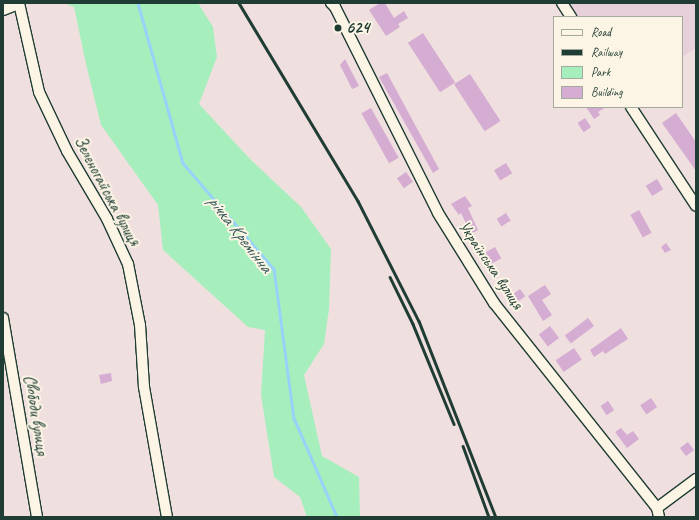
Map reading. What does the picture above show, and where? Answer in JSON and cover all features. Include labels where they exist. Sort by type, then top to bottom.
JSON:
[{"type":"street","points":[[562,3],[570,16]]},
{"type":"street","points":[[3,10],[19,4]]},
{"type":"street","name":"Зеленогайська вулиця","points":[[19,4],[39,92],[67,151],[107,219],[128,264],[140,325],[144,387],[167,517]]},
{"type":"street","name":"Українська вулиця","points":[[335,4],[438,213],[494,303],[658,513]]},
{"type":"street","points":[[632,108],[696,206]]},
{"type":"street","name":"Свободи вулиця","points":[[3,318],[37,517]]},
{"type":"street","points":[[658,513],[696,479]]},
{"type":"shaded area","points":[[565,3],[696,3],[696,48],[683,56],[683,16],[574,16]]},
{"type":"green space","points":[[64,3],[198,3],[213,27],[217,57],[199,104],[250,159],[301,207],[331,249],[329,309],[324,344],[304,375],[322,456],[359,477],[360,517],[307,517],[300,497],[274,477],[261,395],[265,330],[248,327],[163,250],[158,205],[101,125],[74,7]]},
{"type":"building","points":[[380,3],[385,3],[394,18],[404,11],[408,18],[398,24],[400,27],[386,36],[369,10]]},
{"type":"building","points":[[423,33],[455,82],[440,92],[408,43]]},
{"type":"building","points":[[345,59],[359,86],[352,89],[340,65]]},
{"type":"building","points":[[387,73],[439,169],[433,173],[379,77]]},
{"type":"building","points":[[470,74],[500,121],[485,131],[454,84]]},
{"type":"building","points":[[371,108],[399,158],[389,163],[361,113]]},
{"type":"building","points":[[587,108],[604,108],[598,112],[600,115],[594,119]]},
{"type":"building","points":[[676,113],[696,142],[696,171],[662,123]]},
{"type":"building","points":[[585,118],[591,127],[584,132],[578,123]]},
{"type":"building","points":[[506,163],[512,173],[500,180],[494,170]]},
{"type":"building","points":[[406,172],[413,182],[404,188],[397,178]]},
{"type":"building","points":[[657,179],[663,189],[652,196],[646,186]]},
{"type":"building","points":[[465,196],[472,206],[468,208],[478,230],[471,234],[461,213],[459,215],[451,204]]},
{"type":"building","points":[[639,210],[652,233],[643,238],[630,215]]},
{"type":"building","points":[[506,213],[511,221],[501,226],[497,219]]},
{"type":"building","points":[[666,243],[671,250],[665,253],[661,247]]},
{"type":"building","points":[[495,247],[501,258],[490,265],[484,253]]},
{"type":"building","points":[[545,285],[551,294],[542,300],[552,315],[543,321],[528,296]]},
{"type":"building","points":[[520,289],[525,296],[514,305],[509,297]]},
{"type":"building","points":[[588,318],[594,326],[571,343],[565,335]]},
{"type":"building","points":[[550,326],[559,338],[548,346],[539,334]]},
{"type":"building","points":[[621,328],[628,339],[605,354],[603,351],[594,357],[590,350]]},
{"type":"building","points":[[574,348],[582,360],[564,372],[556,360]]},
{"type":"building","points":[[111,373],[112,381],[101,384],[99,375]]},
{"type":"building","points":[[651,398],[657,407],[646,414],[640,405]]},
{"type":"building","points":[[608,401],[614,410],[607,415],[601,406]]},
{"type":"building","points":[[621,428],[627,435],[633,431],[639,439],[627,448],[615,432]]},
{"type":"building","points":[[688,442],[694,450],[686,456],[680,448]]},
{"type":"waterway","name":"річка Кремінна","points":[[138,3],[183,163],[274,269],[294,418],[337,517]]},
{"type":"railway","points":[[239,3],[358,201],[419,321],[496,517]]},
{"type":"railway","points":[[390,277],[413,324],[454,424]]},
{"type":"railway","points":[[463,446],[489,517]]},
{"type":"place","name":"624","points":[[338,28]]}]
